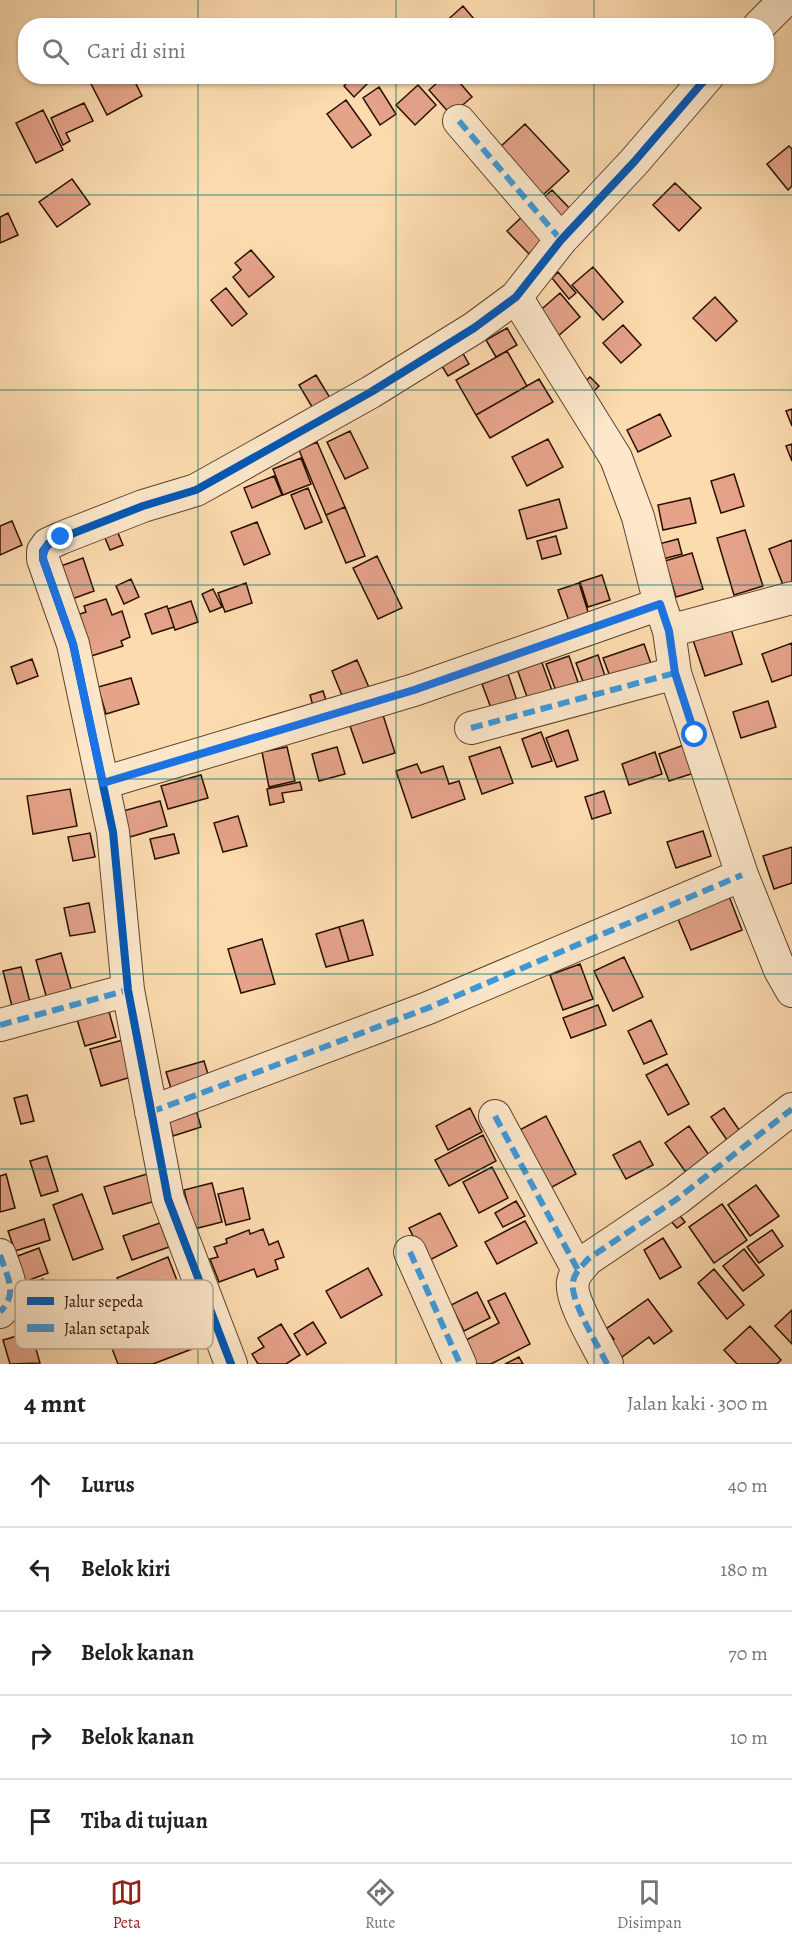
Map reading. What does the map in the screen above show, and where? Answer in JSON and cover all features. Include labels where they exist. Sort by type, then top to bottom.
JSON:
[{"type":"street","points":[[767,18],[785,0]]},
{"type":"street","points":[[199,1280],[168,1199],[128,990],[112,832],[103,783],[73,644],[43,559],[43,551],[48,544],[143,506],[196,490],[371,392],[474,328],[516,297],[561,240],[634,162],[701,84]]},
{"type":"street","points":[[459,121],[561,240]]},
{"type":"street","points":[[516,297],[616,458],[638,517],[664,617],[675,673],[742,875],[777,962],[792,991]]},
{"type":"street","points":[[103,783],[664,617],[792,598]]},
{"type":"street","points":[[471,728],[675,673]]},
{"type":"street","points":[[151,1112],[428,1008],[742,875]]},
{"type":"street","points":[[0,1025],[128,990]]},
{"type":"street","points":[[607,1364],[576,1300],[572,1284],[578,1270],[588,1259],[702,1180],[792,1109]]},
{"type":"street","points":[[495,1116],[578,1270]]},
{"type":"street","points":[[410,1252],[460,1364]]},
{"type":"street","points":[[0,1254],[11,1289],[10,1302],[0,1312]]},
{"type":"street","points":[[213,1317],[231,1364]]},
{"type":"building","points":[[463,6],[473,18],[450,18]]},
{"type":"building","points":[[91,84],[136,84],[142,96],[107,115]]},
{"type":"building","points":[[346,84],[367,84],[354,97],[344,86]]},
{"type":"building","points":[[436,84],[461,84],[472,97],[451,115],[429,90]]},
{"type":"building","points":[[418,85],[436,105],[415,125],[396,105]]},
{"type":"building","points":[[379,87],[396,114],[380,125],[363,98]]},
{"type":"building","points":[[346,100],[371,135],[352,148],[327,114]]},
{"type":"building","points":[[84,103],[93,121],[66,133],[70,141],[63,145],[51,118]]},
{"type":"building","points":[[43,110],[63,150],[36,163],[16,123]]},
{"type":"building","points":[[525,124],[569,171],[543,195],[499,148]]},
{"type":"building","points":[[789,146],[792,149],[792,186],[788,190],[767,164]]},
{"type":"building","points":[[72,179],[90,204],[57,227],[39,202]]},
{"type":"building","points":[[675,183],[701,208],[679,231],[653,205]]},
{"type":"building","points":[[552,190],[575,214],[564,225],[540,201]]},
{"type":"building","points":[[8,213],[18,235],[0,243],[0,217]]},
{"type":"building","points":[[525,214],[547,237],[529,254],[507,231]]},
{"type":"building","points":[[251,250],[274,277],[249,297],[233,277],[241,270],[235,263]]},
{"type":"building","points":[[593,267],[623,302],[603,320],[572,285]]},
{"type":"building","points":[[558,272],[576,293],[569,299],[552,278]]},
{"type":"building","points":[[226,288],[247,314],[232,326],[211,300]]},
{"type":"building","points":[[560,293],[580,317],[557,337],[536,314]]},
{"type":"building","points":[[715,297],[737,321],[716,341],[693,318]]},
{"type":"building","points":[[623,325],[641,345],[621,363],[603,343]]},
{"type":"building","points":[[507,328],[517,345],[496,357],[486,340]]},
{"type":"building","points":[[461,350],[469,364],[448,376],[440,363]]},
{"type":"building","points":[[507,351],[527,386],[476,415],[456,380]]},
{"type":"building","points":[[316,375],[335,406],[318,417],[299,385]]},
{"type":"building","points":[[590,377],[599,386],[591,394],[582,384]]},
{"type":"building","points":[[539,379],[553,402],[490,438],[476,415]]},
{"type":"building","points":[[792,409],[792,426],[786,411]]},
{"type":"building","points":[[660,414],[671,436],[638,452],[627,430]]},
{"type":"building","points":[[350,431],[368,468],[345,479],[327,442]]},
{"type":"building","points":[[548,439],[563,467],[527,486],[512,457]]},
{"type":"building","points":[[317,442],[345,507],[326,515],[299,450]]},
{"type":"building","points":[[792,444],[792,461],[786,446]]},
{"type":"building","points":[[301,458],[311,484],[283,495],[273,469]]},
{"type":"building","points":[[734,474],[744,506],[721,513],[711,481]]},
{"type":"building","points":[[274,476],[282,495],[252,508],[244,488]]},
{"type":"building","points":[[308,488],[322,522],[305,529],[291,495]]},
{"type":"building","points":[[690,498],[696,523],[663,530],[658,505]]},
{"type":"building","points":[[559,499],[567,528],[527,539],[519,510]]},
{"type":"building","points":[[345,507],[365,556],[346,563],[326,515]]},
{"type":"building","points":[[12,521],[22,545],[0,555],[0,526]]},
{"type":"building","points":[[257,522],[270,554],[244,565],[231,532]]},
{"type":"building","points":[[116,528],[123,545],[110,550],[103,533]]},
{"type":"building","points":[[745,530],[763,586],[734,595],[717,538]]},
{"type":"building","points":[[556,536],[561,554],[542,559],[537,541]]},
{"type":"building","points":[[678,539],[682,554],[663,559],[659,544]]},
{"type":"building","points":[[792,540],[792,588],[785,590],[769,549]]},
{"type":"building","points":[[692,553],[703,589],[676,597],[665,561]]},
{"type":"building","points":[[377,556],[402,608],[378,619],[353,568]]},
{"type":"building","points":[[83,558],[94,591],[72,599],[61,566]]},
{"type":"building","points":[[602,575],[610,600],[588,607],[580,582]]},
{"type":"building","points":[[131,579],[139,597],[124,604],[116,586]]},
{"type":"building","points":[[246,583],[252,603],[225,612],[218,593]]},
{"type":"building","points":[[579,583],[589,615],[569,621],[558,590]]},
{"type":"building","points":[[213,589],[222,607],[210,612],[202,594]]},
{"type":"building","points":[[106,599],[112,615],[122,611],[130,637],[121,641],[123,646],[88,657],[74,616],[86,612],[84,606]]},
{"type":"building","points":[[191,601],[198,622],[175,630],[168,609]]},
{"type":"building","points":[[167,606],[174,627],[152,634],[145,614]]},
{"type":"building","points":[[731,629],[742,664],[705,676],[693,640]]},
{"type":"building","points":[[792,643],[792,675],[772,682],[762,654]]},
{"type":"building","points":[[644,644],[654,672],[614,687],[603,658]]},
{"type":"building","points":[[598,655],[609,688],[588,695],[576,663]]},
{"type":"building","points":[[569,656],[581,691],[559,699],[546,664]]},
{"type":"building","points":[[32,659],[38,676],[17,684],[11,667]]},
{"type":"building","points":[[357,660],[371,692],[345,703],[332,671]]},
{"type":"building","points":[[541,660],[555,699],[531,708],[517,669]]},
{"type":"building","points":[[508,674],[519,707],[494,716],[482,684]]},
{"type":"building","points":[[131,678],[139,704],[106,714],[98,687]]},
{"type":"building","points":[[323,691],[330,713],[316,717],[310,695]]},
{"type":"building","points":[[768,701],[776,727],[741,738],[733,712]]},
{"type":"building","points":[[383,715],[395,753],[363,763],[350,726]]},
{"type":"building","points":[[568,730],[578,760],[557,767],[546,738]]},
{"type":"building","points":[[541,732],[552,761],[532,767],[522,739]]},
{"type":"building","points":[[684,745],[694,773],[669,781],[659,754]]},
{"type":"building","points":[[287,747],[295,781],[269,787],[262,752]]},
{"type":"building","points":[[337,747],[345,774],[319,781],[312,754]]},
{"type":"building","points":[[500,747],[513,783],[482,794],[469,757]]},
{"type":"building","points":[[655,752],[662,774],[629,785],[622,764]]},
{"type":"building","points":[[417,764],[421,773],[443,766],[449,784],[459,781],[465,799],[412,818],[396,771]]},
{"type":"building","points":[[201,775],[208,798],[168,809],[161,786]]},
{"type":"building","points":[[300,782],[302,790],[282,793],[284,802],[270,805],[267,789]]},
{"type":"building","points":[[70,789],[77,826],[33,834],[27,796]]},
{"type":"building","points":[[604,791],[611,813],[592,819],[585,797]]},
{"type":"building","points":[[160,801],[167,826],[130,837],[123,811]]},
{"type":"building","points":[[238,816],[247,846],[223,852],[214,823]]},
{"type":"building","points":[[703,831],[711,856],[676,868],[667,842]]},
{"type":"building","points":[[90,833],[95,857],[73,861],[68,837]]},
{"type":"building","points":[[174,834],[179,853],[155,859],[150,839]]},
{"type":"building","points":[[792,847],[792,883],[774,889],[763,856]]},
{"type":"building","points":[[727,891],[742,930],[691,950],[675,912]]},
{"type":"building","points":[[89,903],[95,932],[70,936],[64,908]]},
{"type":"building","points":[[363,920],[373,955],[349,961],[339,927]]},
{"type":"building","points":[[339,927],[349,961],[326,967],[316,934]]},
{"type":"building","points":[[262,939],[275,984],[241,993],[228,949]]},
{"type":"building","points":[[61,953],[72,992],[47,999],[36,960]]},
{"type":"building","points":[[624,957],[643,997],[613,1011],[594,971]]},
{"type":"building","points":[[580,964],[593,999],[563,1010],[550,975]]},
{"type":"building","points":[[21,967],[32,1010],[14,1014],[3,971]]},
{"type":"building","points":[[598,1005],[606,1025],[571,1038],[563,1018]]},
{"type":"building","points":[[108,1008],[116,1037],[85,1046],[76,1016]]},
{"type":"building","points":[[651,1020],[667,1054],[644,1064],[628,1031]]},
{"type":"building","points":[[130,1038],[141,1074],[101,1086],[90,1049]]},
{"type":"building","points":[[204,1061],[211,1084],[173,1095],[166,1072]]},
{"type":"building","points":[[667,1064],[689,1104],[668,1115],[646,1075]]},
{"type":"building","points":[[27,1095],[34,1121],[21,1124],[14,1098]]},
{"type":"building","points":[[195,1106],[201,1127],[173,1136],[167,1114]]},
{"type":"building","points":[[470,1108],[482,1132],[448,1150],[436,1126]]},
{"type":"building","points":[[724,1108],[742,1134],[729,1143],[711,1117]]},
{"type":"building","points":[[546,1116],[576,1174],[543,1192],[512,1134]]},
{"type":"building","points":[[689,1126],[711,1158],[687,1174],[665,1143]]},
{"type":"building","points":[[483,1135],[496,1161],[449,1186],[435,1160]]},
{"type":"building","points":[[640,1141],[653,1165],[626,1179],[613,1155]]},
{"type":"building","points":[[47,1156],[58,1191],[41,1196],[30,1161]]},
{"type":"building","points":[[492,1167],[508,1198],[479,1213],[463,1182]]},
{"type":"building","points":[[6,1174],[15,1208],[0,1212],[0,1176]]},
{"type":"building","points":[[147,1174],[155,1201],[113,1214],[104,1187]]},
{"type":"building","points":[[212,1183],[222,1222],[194,1229],[184,1190]]},
{"type":"building","points":[[756,1185],[779,1216],[750,1236],[728,1205]]},
{"type":"building","points":[[243,1188],[250,1219],[226,1225],[218,1194]]},
{"type":"building","points":[[82,1194],[103,1249],[73,1260],[53,1205]]},
{"type":"building","points":[[516,1201],[525,1216],[503,1227],[495,1213]]},
{"type":"building","points":[[722,1204],[747,1240],[714,1263],[689,1227]]},
{"type":"building","points":[[440,1213],[457,1246],[426,1262],[409,1228]]},
{"type":"building","points":[[678,1213],[685,1222],[677,1228],[670,1220]]},
{"type":"building","points":[[44,1219],[50,1240],[15,1251],[8,1231]]},
{"type":"building","points":[[525,1221],[537,1243],[497,1264],[485,1242]]},
{"type":"building","points":[[160,1223],[169,1247],[132,1260],[123,1236]]},
{"type":"building","points":[[263,1229],[269,1245],[278,1241],[284,1257],[275,1260],[278,1269],[257,1277],[254,1269],[219,1282],[210,1259],[218,1257],[214,1247],[227,1243],[226,1239],[249,1230],[250,1234]]},
{"type":"building","points":[[772,1230],[783,1246],[759,1263],[747,1247]]},
{"type":"building","points":[[663,1238],[681,1267],[660,1279],[644,1250]]},
{"type":"building","points":[[39,1248],[48,1273],[23,1280],[15,1257]]},
{"type":"building","points":[[744,1249],[764,1275],[743,1291],[723,1266]]},
{"type":"building","points":[[168,1257],[177,1280],[118,1280],[117,1278]]},
{"type":"building","points":[[368,1268],[382,1295],[341,1318],[326,1291]]},
{"type":"building","points":[[714,1269],[744,1305],[727,1319],[698,1283]]},
{"type":"building","points":[[477,1292],[490,1318],[464,1331],[451,1305]]},
{"type":"building","points":[[505,1293],[530,1344],[491,1364],[473,1364],[462,1342],[499,1323],[488,1301]]},
{"type":"building","points":[[648,1299],[672,1331],[654,1344],[649,1337],[618,1360],[607,1344],[614,1339],[606,1329]]},
{"type":"building","points":[[792,1310],[792,1344],[775,1326]]},
{"type":"building","points":[[313,1322],[326,1343],[307,1355],[294,1334]]},
{"type":"building","points":[[281,1324],[300,1355],[286,1364],[258,1364],[252,1354],[264,1347],[258,1338]]},
{"type":"building","points":[[750,1326],[781,1360],[777,1364],[737,1364],[724,1350]]},
{"type":"building","points":[[15,1337],[15,1349],[36,1349],[40,1363],[10,1364],[3,1340]]},
{"type":"building","points":[[112,1349],[192,1349],[153,1364],[118,1364]]},
{"type":"building","points":[[519,1357],[523,1364],[505,1364]]},
{"type":"marked path","points":[[459,121],[561,240]]},
{"type":"marked path","points":[[103,783],[414,690],[660,604]]},
{"type":"marked path","points":[[471,728],[675,673]]},
{"type":"marked path","points":[[151,1112],[428,1008],[742,875]]},
{"type":"marked path","points":[[0,1025],[128,990]]},
{"type":"marked path","points":[[607,1364],[586,1323],[573,1290],[573,1282],[579,1270],[588,1259],[677,1199],[792,1109]]},
{"type":"marked path","points":[[495,1116],[578,1270]]},
{"type":"marked path","points":[[410,1252],[460,1364]]},
{"type":"marked path","points":[[0,1255],[10,1285],[9,1298],[0,1312]]},
{"type":"cycle path","points":[[199,1280],[168,1199],[128,990],[113,832],[73,644],[43,559],[43,551],[48,544],[61,538],[143,506],[196,490],[371,392],[474,328],[516,297],[561,240],[634,162],[701,84]]},
{"type":"cycle path","points":[[213,1317],[231,1364]]},
{"type":"route","points":[[61,537],[48,544],[43,551],[43,559],[73,644],[103,783],[414,690],[660,604],[669,631],[675,673],[695,735]]}]
